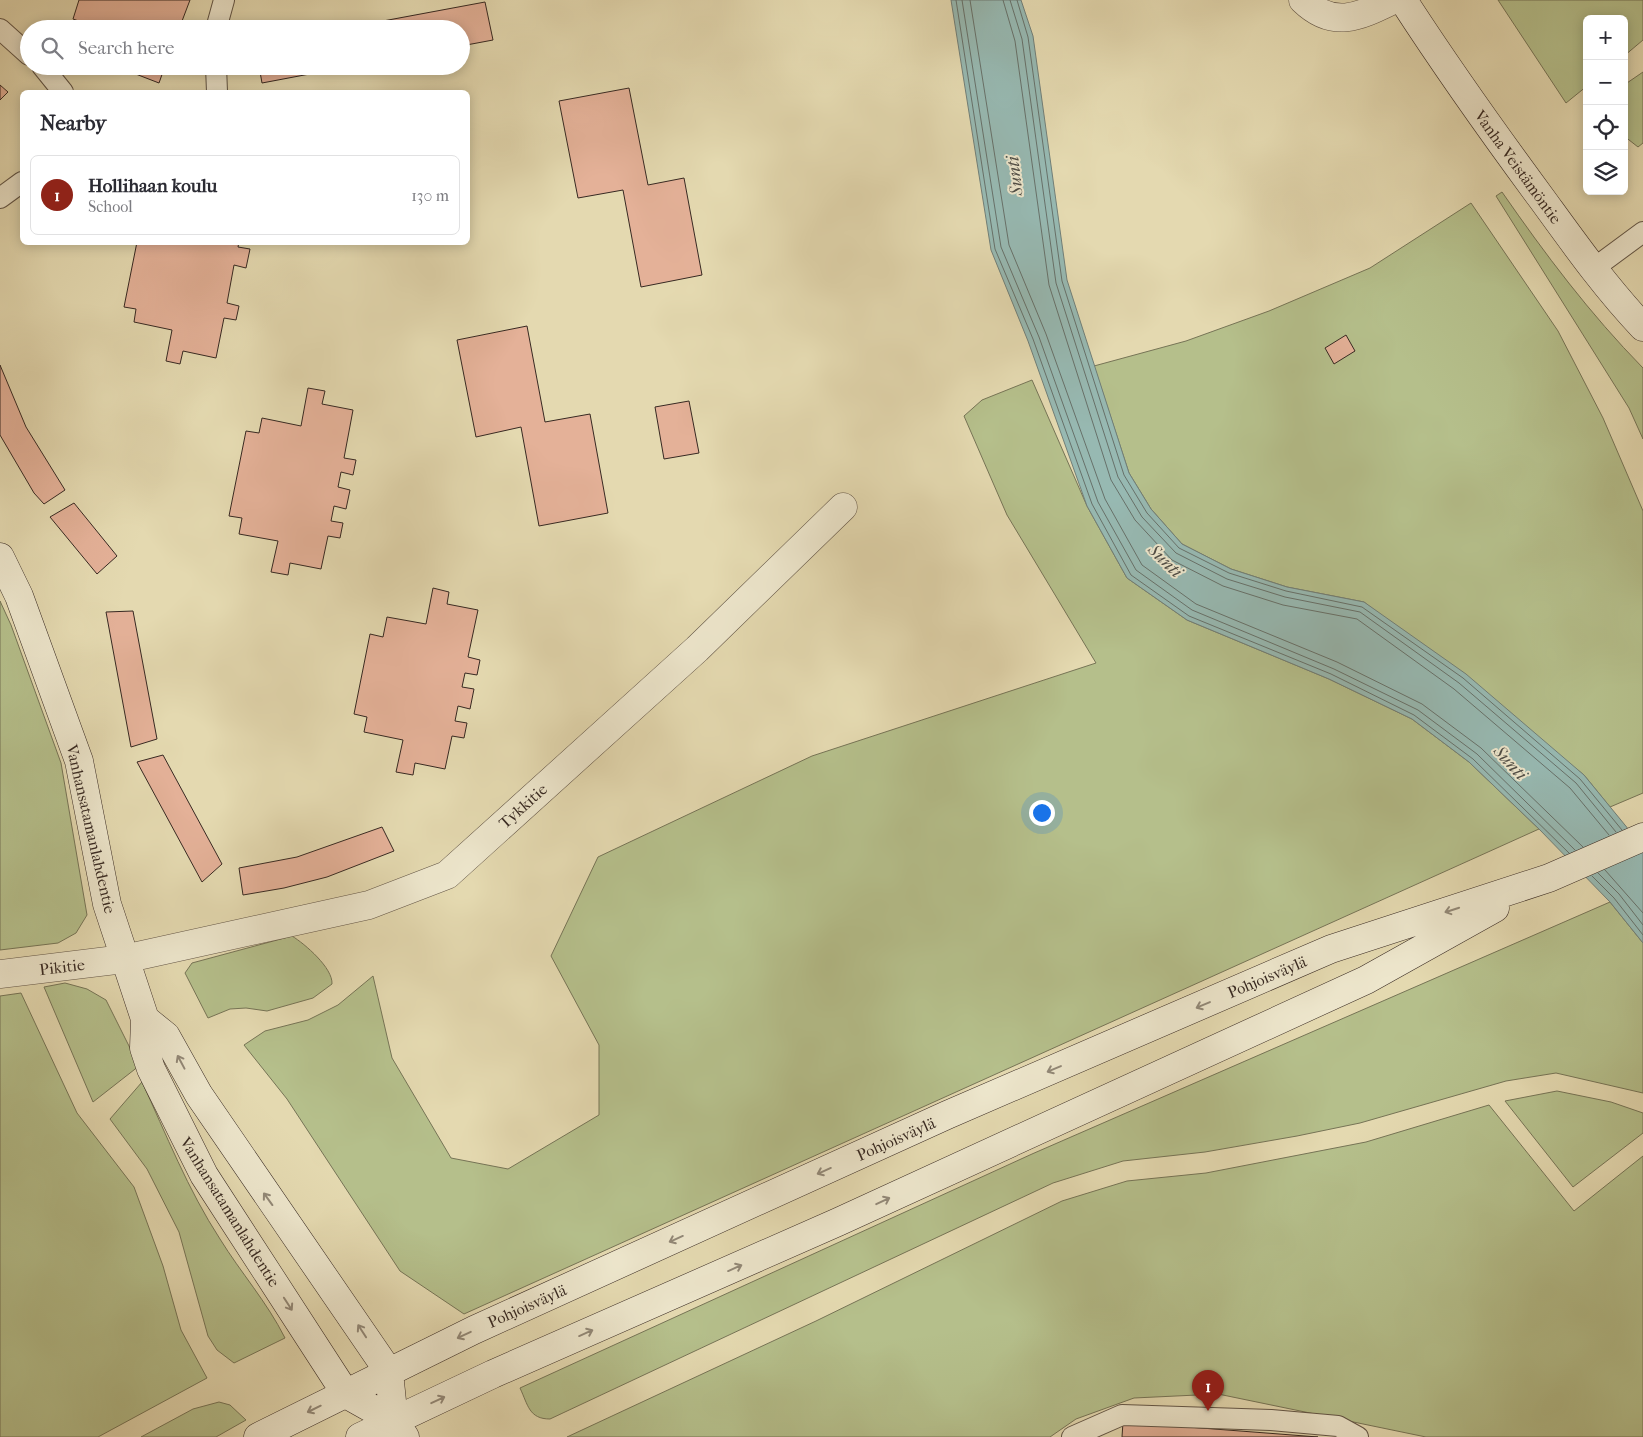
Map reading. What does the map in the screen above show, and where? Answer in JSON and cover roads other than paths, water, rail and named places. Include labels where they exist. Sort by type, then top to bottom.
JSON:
[{"type":"main road","points":[[1303,0],[1309,6],[1340,20],[1367,13],[1393,0]]},
{"type":"main road","name":"Vanha Veistämöntie","points":[[1403,0],[1453,76],[1593,269],[1643,327]]},
{"type":"main road","name":"Tykkitie","points":[[124,959],[369,906],[447,875],[697,650],[843,507]]},
{"type":"main road","name":"Vanhansatamanlahdentie","points":[[0,557],[19,596],[79,760],[107,904],[145,1019],[144,1048],[151,1069],[204,1175],[346,1394]]},
{"type":"main road","name":"Pohjoisväylä","points":[[258,1437],[474,1330],[938,1119],[1331,949],[1549,878],[1643,837]]},
{"type":"main road","name":"Pohjoisväylä","points":[[360,1437],[400,1429],[502,1370],[847,1218],[1366,980],[1549,878]]},
{"type":"main road","name":"Pikitie","points":[[0,974],[124,959]]},
{"type":"main road","points":[[145,1019],[166,1036],[199,1095],[389,1372],[400,1429]]},
{"type":"main road","points":[[346,1394],[400,1429]]},
{"type":"lane","points":[[218,20],[224,0]]},
{"type":"lane","points":[[0,29],[20,47]]},
{"type":"lane","points":[[49,75],[61,90]]},
{"type":"lane","points":[[216,75],[216,90]]},
{"type":"lane","points":[[0,198],[20,183]]},
{"type":"lane","points":[[1593,269],[1643,232]]},
{"type":"lane","points":[[1072,1437],[1122,1415],[1271,1420],[1338,1426],[1358,1437]]},
{"type":"water","name":"Sunti","points":[[951,0],[1021,0],[1033,36],[1067,280],[1129,473],[1151,509],[1182,544],[1231,569],[1287,587],[1364,602],[1466,674],[1584,775],[1643,847],[1643,943],[1610,902],[1539,829],[1469,762],[1412,719],[1329,679],[1187,620],[1127,578],[1087,506],[1028,341],[991,250]]},
{"type":"place","name":"Hollihaan koulu","points":[[1208,1411]]}]
